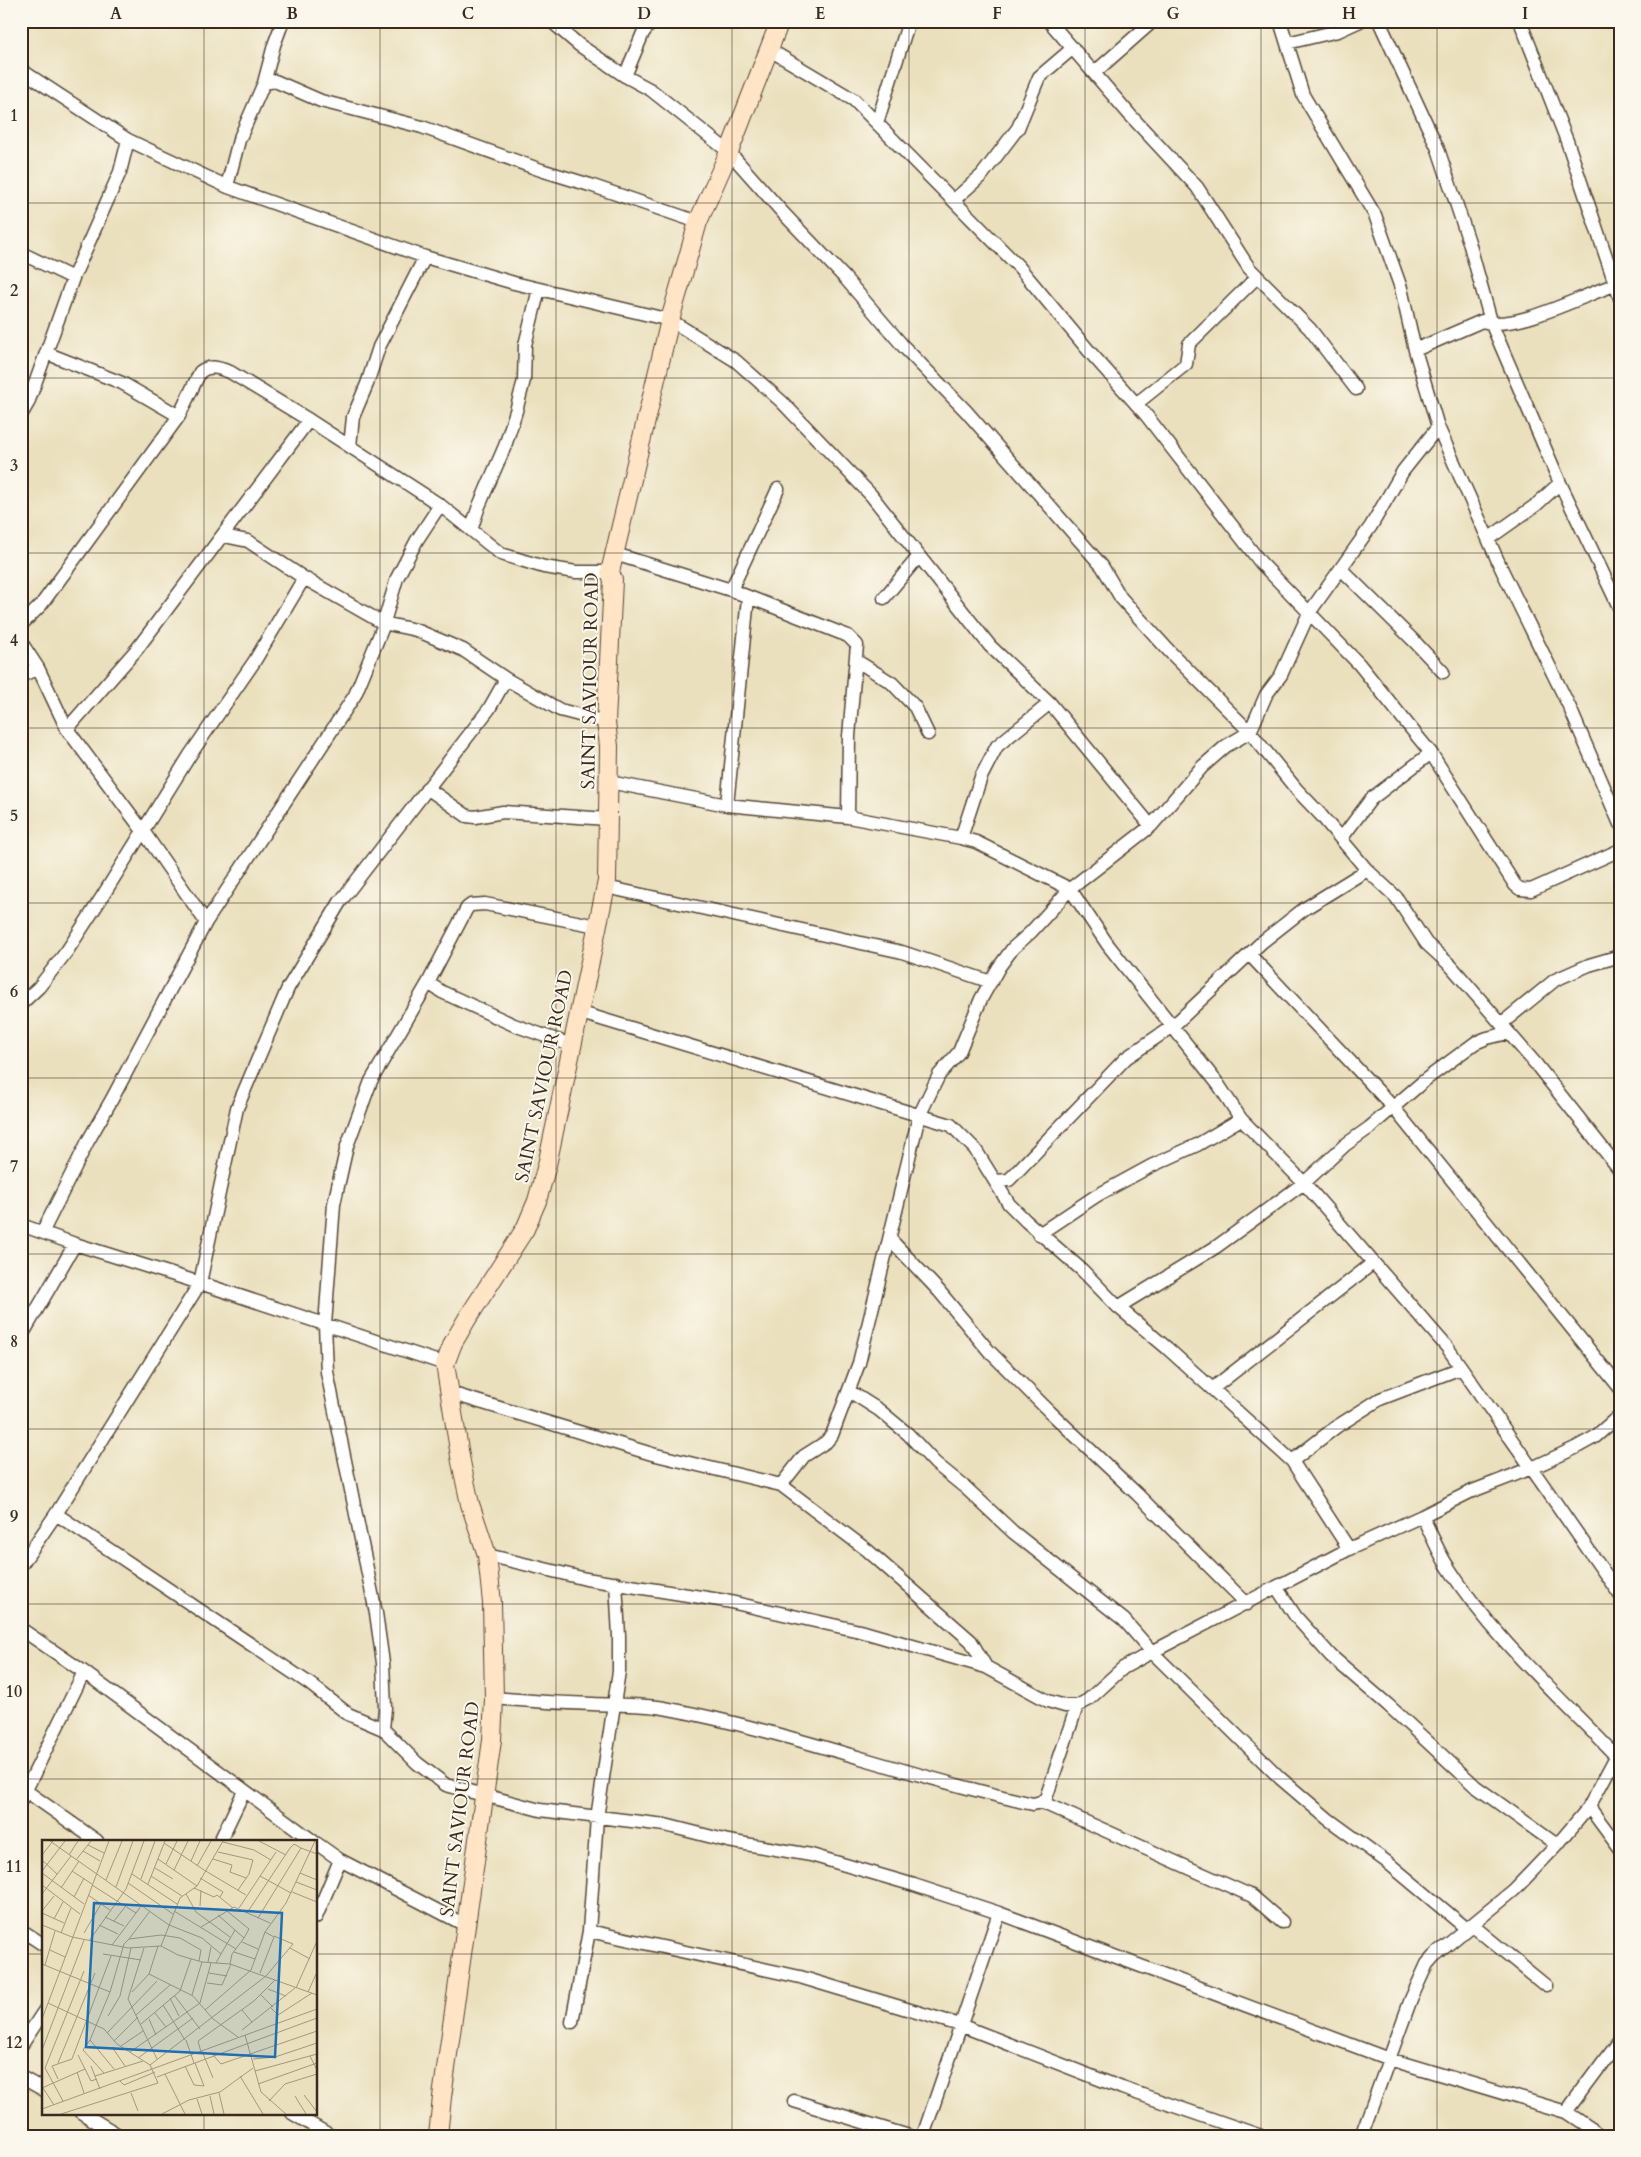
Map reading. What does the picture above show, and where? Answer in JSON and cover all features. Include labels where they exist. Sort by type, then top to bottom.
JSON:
[{"type":"street","points":[[227,186],[239,140],[264,83],[283,21]]},
{"type":"street","points":[[551,21],[579,46],[624,76],[651,90],[729,152],[784,214],[846,278],[902,346],[979,426],[1102,566],[1121,598],[1170,652],[1250,732],[1296,790],[1367,870],[1396,898],[1426,943],[1450,966],[1535,1063],[1620,1170]]},
{"type":"street","points":[[624,76],[644,33],[652,21]]},
{"type":"street","name":"SAINT SAVIOUR ROAD","points":[[438,2136],[485,1796],[492,1740],[494,1698],[492,1603],[487,1555],[470,1504],[445,1364],[453,1343],[467,1319],[526,1229],[537,1201],[547,1165],[606,887],[609,746],[606,722],[613,580],[610,572],[670,320],[698,222],[729,152],[780,21]]},
{"type":"street","points":[[877,123],[909,21]]},
{"type":"street","points":[[1049,21],[1130,115],[1197,187],[1249,268],[1310,329],[1356,389]]},
{"type":"street","points":[[1094,73],[1153,21]]},
{"type":"street","points":[[1280,21],[1303,95],[1375,215],[1401,288],[1415,350],[1438,427],[1488,539],[1569,706],[1620,824]]},
{"type":"street","points":[[1287,43],[1338,30],[1360,21]]},
{"type":"street","points":[[1379,21],[1438,150],[1469,242],[1492,324],[1560,483],[1620,609]]},
{"type":"street","points":[[1520,21],[1567,141],[1618,284],[1620,298]]},
{"type":"street","points":[[954,200],[982,175],[1018,128],[1039,77],[1073,48]]},
{"type":"street","points":[[770,50],[854,100],[1019,267],[1136,404],[1261,563],[1359,664],[1431,753],[1506,872],[1520,889],[1531,890],[1542,886],[1620,850]]},
{"type":"street","points":[[21,70],[128,140],[227,186],[425,257],[539,289],[670,320],[736,361],[782,402],[872,495],[990,646],[1050,703],[1151,826]]},
{"type":"street","points":[[264,83],[275,81],[320,101],[422,127],[541,170],[590,184],[698,222]]},
{"type":"street","points":[[21,415],[73,278],[120,172],[128,140]]},
{"type":"street","points":[[21,253],[73,278]]},
{"type":"street","points":[[350,446],[353,417],[367,384],[379,346],[425,257]]},
{"type":"street","points":[[1136,404],[1186,364],[1189,344],[1258,277]]},
{"type":"street","points":[[1415,350],[1482,321],[1492,324],[1509,323],[1573,302],[1618,284]]},
{"type":"street","points":[[471,530],[479,506],[505,446],[516,410],[524,380],[525,345],[539,289]]},
{"type":"street","points":[[46,353],[122,383],[179,416]]},
{"type":"street","points":[[21,625],[41,605],[179,416],[200,372],[210,367],[218,367],[230,372],[350,446],[440,505],[501,554],[544,567],[576,572],[610,572]]},
{"type":"street","points":[[67,729],[137,649],[224,536],[309,420]]},
{"type":"street","points":[[782,1484],[804,1456],[832,1436],[859,1363],[918,1116],[939,1075],[959,1052],[991,982],[1013,948],[1032,932],[1070,889],[1151,826],[1202,767],[1226,746],[1250,732],[1266,695],[1281,675],[1310,613],[1342,570],[1371,526],[1403,471],[1438,427]]},
{"type":"street","points":[[1488,539],[1536,505],[1560,483]]},
{"type":"street","points":[[731,590],[778,489]]},
{"type":"street","points":[[43,1231],[88,1141],[112,1100],[206,922],[355,695],[384,623],[397,578],[417,540],[440,505]]},
{"type":"street","points":[[224,536],[248,542],[304,578],[384,623],[416,630],[463,650],[560,710],[606,722]]},
{"type":"street","points":[[614,554],[731,590],[848,636],[857,645],[849,736],[848,817]]},
{"type":"street","points":[[884,598],[919,556]]},
{"type":"street","points":[[1342,570],[1444,672]]},
{"type":"street","points":[[21,1004],[39,987],[66,952],[190,755],[254,662],[304,578]]},
{"type":"street","points":[[728,805],[748,598]]},
{"type":"street","points":[[21,642],[38,668],[67,729],[143,831],[206,922]]},
{"type":"street","points":[[857,661],[892,683],[915,707],[928,734]]},
{"type":"street","points":[[21,676],[38,668]]},
{"type":"street","points":[[21,1565],[56,1514],[200,1283],[237,1108],[288,988],[340,902],[489,709],[506,678]]},
{"type":"street","points":[[961,838],[982,777],[997,746],[1050,703]]},
{"type":"street","points":[[1341,839],[1371,799],[1431,753]]},
{"type":"street","points":[[609,782],[728,805],[848,817],[961,838],[976,842],[1070,889],[1108,945],[1218,1084],[1241,1119],[1304,1183],[1447,1347],[1620,1595]]},
{"type":"street","points":[[427,788],[467,816],[475,817],[503,812],[608,819]]},
{"type":"street","points":[[995,1181],[1009,1180],[1126,1058],[1173,1026],[1249,954],[1304,909],[1367,870]]},
{"type":"street","points":[[606,887],[902,952],[991,982]]},
{"type":"street","points":[[384,1729],[383,1663],[378,1621],[327,1372],[325,1325],[334,1204],[347,1146],[371,1081],[428,983],[467,908],[471,904],[485,904],[597,926]]},
{"type":"street","points":[[1249,954],[1393,1106],[1620,1388]]},
{"type":"street","points":[[1118,1307],[1216,1247],[1304,1183],[1345,1145],[1370,1128],[1393,1106],[1475,1043],[1504,1029],[1556,980],[1589,965],[1620,956]]},
{"type":"street","points":[[428,983],[442,992],[514,1025],[571,1045]]},
{"type":"street","points":[[578,1012],[951,1125],[975,1149],[1010,1204],[1039,1234],[1082,1270],[1118,1307],[1292,1461],[1349,1549]]},
{"type":"street","points":[[1039,1234],[1096,1196],[1151,1166],[1197,1145],[1241,1119]]},
{"type":"street","points":[[21,1225],[445,1364]]},
{"type":"street","points":[[890,1239],[939,1291],[989,1351],[1137,1494],[1246,1604]]},
{"type":"street","points":[[21,1337],[75,1244]]},
{"type":"street","points":[[1212,1389],[1293,1323],[1373,1263]]},
{"type":"street","points":[[1292,1461],[1336,1427],[1380,1399],[1461,1368]]},
{"type":"street","points":[[849,1391],[879,1410],[908,1434],[934,1463],[967,1489],[1013,1532],[1124,1620],[1152,1652],[1280,1778],[1328,1819],[1387,1862],[1546,1986]]},
{"type":"street","points":[[450,1393],[652,1454],[782,1484],[866,1550],[971,1641],[986,1667]]},
{"type":"street","points":[[487,1555],[586,1579],[726,1601],[864,1632],[986,1667],[1048,1701],[1065,1706],[1077,1706],[1088,1700],[1123,1668],[1152,1652],[1349,1549],[1470,1492],[1532,1468],[1575,1448],[1595,1437],[1620,1415]]},
{"type":"street","points":[[56,1514],[310,1684],[348,1714],[384,1729],[417,1764],[446,1785],[540,1810],[665,1825],[728,1841],[811,1855],[914,1885],[999,1913],[1389,2059],[1566,2112],[1602,2136]]},
{"type":"street","points":[[1361,2136],[1411,1999],[1427,1964],[1434,1956],[1514,1890],[1557,1844],[1588,1807],[1618,1752],[1525,1662],[1482,1614],[1447,1567],[1422,1516]]},
{"type":"street","points":[[572,2022],[589,1931],[597,1818],[619,1671],[620,1636],[616,1584]]},
{"type":"street","points":[[1277,1588],[1296,1617],[1331,1656],[1388,1705],[1476,1786],[1557,1844]]},
{"type":"street","points":[[21,1629],[84,1672],[312,1840]]},
{"type":"street","points":[[84,1672],[23,1796],[94,1840]]},
{"type":"street","points":[[494,1698],[662,1708],[706,1717],[985,1794],[1033,1804],[1041,1802],[1046,1798],[1077,1706]]},
{"type":"street","points":[[220,1840],[244,1790]]},
{"type":"street","points":[[1041,1802],[1252,1896],[1282,1922]]},
{"type":"street","points":[[1588,1807],[1620,1849]]},
{"type":"street","points":[[318,1844],[340,1860],[467,1926]]},
{"type":"street","points":[[318,1912],[340,1860]]},
{"type":"street","points":[[923,2136],[999,1913]]},
{"type":"street","points":[[21,1930],[42,1944]]},
{"type":"street","points":[[589,1931],[800,1977],[960,2024],[1122,2088],[1261,2136]]},
{"type":"street","points":[[21,2046],[42,2013]]},
{"type":"street","points":[[1566,2112],[1620,2039]]},
{"type":"street","points":[[21,2077],[42,2089]]},
{"type":"street","points":[[794,2101],[910,2136]]},
{"type":"street","points":[[84,2114],[120,2136]]},
{"type":"street","points":[[294,2114],[331,2136]]}]
